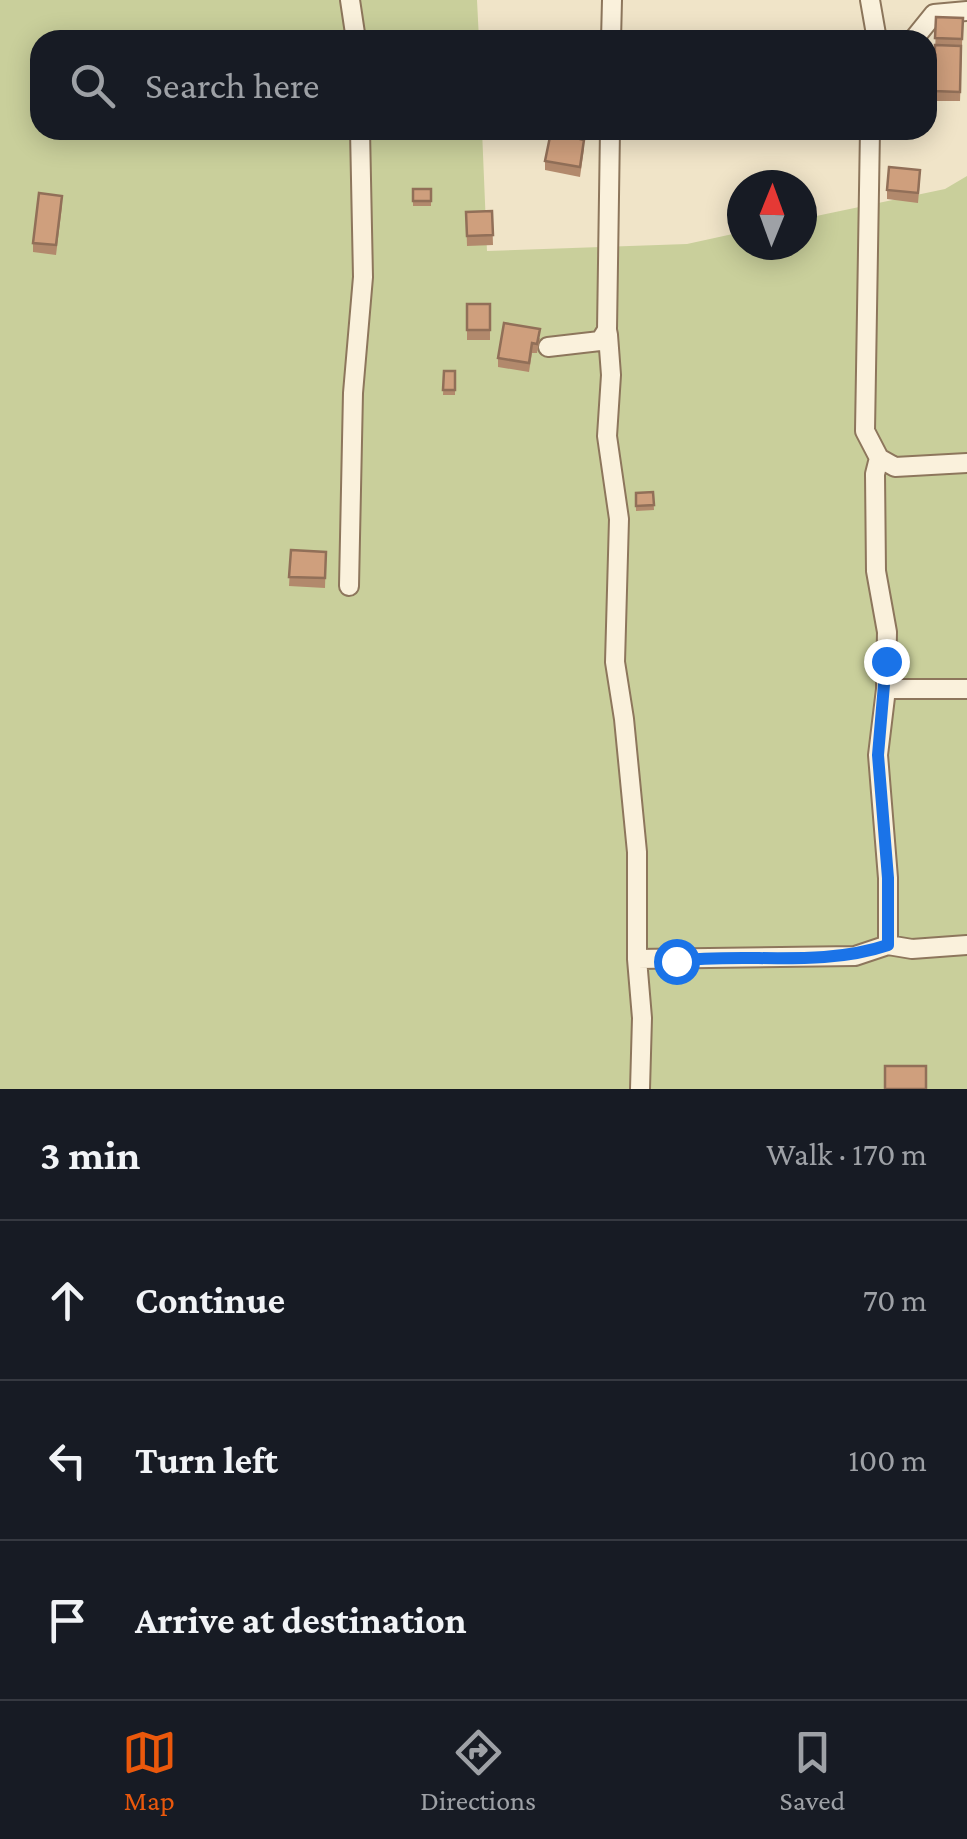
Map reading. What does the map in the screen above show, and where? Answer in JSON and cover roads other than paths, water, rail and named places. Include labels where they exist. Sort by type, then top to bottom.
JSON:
[{"type":"street","points":[[350,0],[354,30]]},
{"type":"street","points":[[611,30],[612,0]]},
{"type":"street","points":[[870,0],[874,30]]},
{"type":"street","points":[[922,30],[934,14],[967,12]]},
{"type":"street","points":[[348,586],[353,393],[362,277],[360,140]]},
{"type":"street","points":[[610,140],[607,330],[611,375],[607,436],[619,518],[614,662],[624,719],[637,852],[640,1089]]},
{"type":"street","points":[[870,140],[865,432],[880,458],[895,467],[967,463]]},
{"type":"street","points":[[548,347],[600,341],[607,330]]},
{"type":"street","points":[[880,458],[875,474],[876,571],[886,632],[886,689],[878,755],[888,878],[888,945]]},
{"type":"street","points":[[886,689],[967,689]]},
{"type":"street","points":[[637,960],[855,956],[888,945],[912,950],[967,944]]}]
